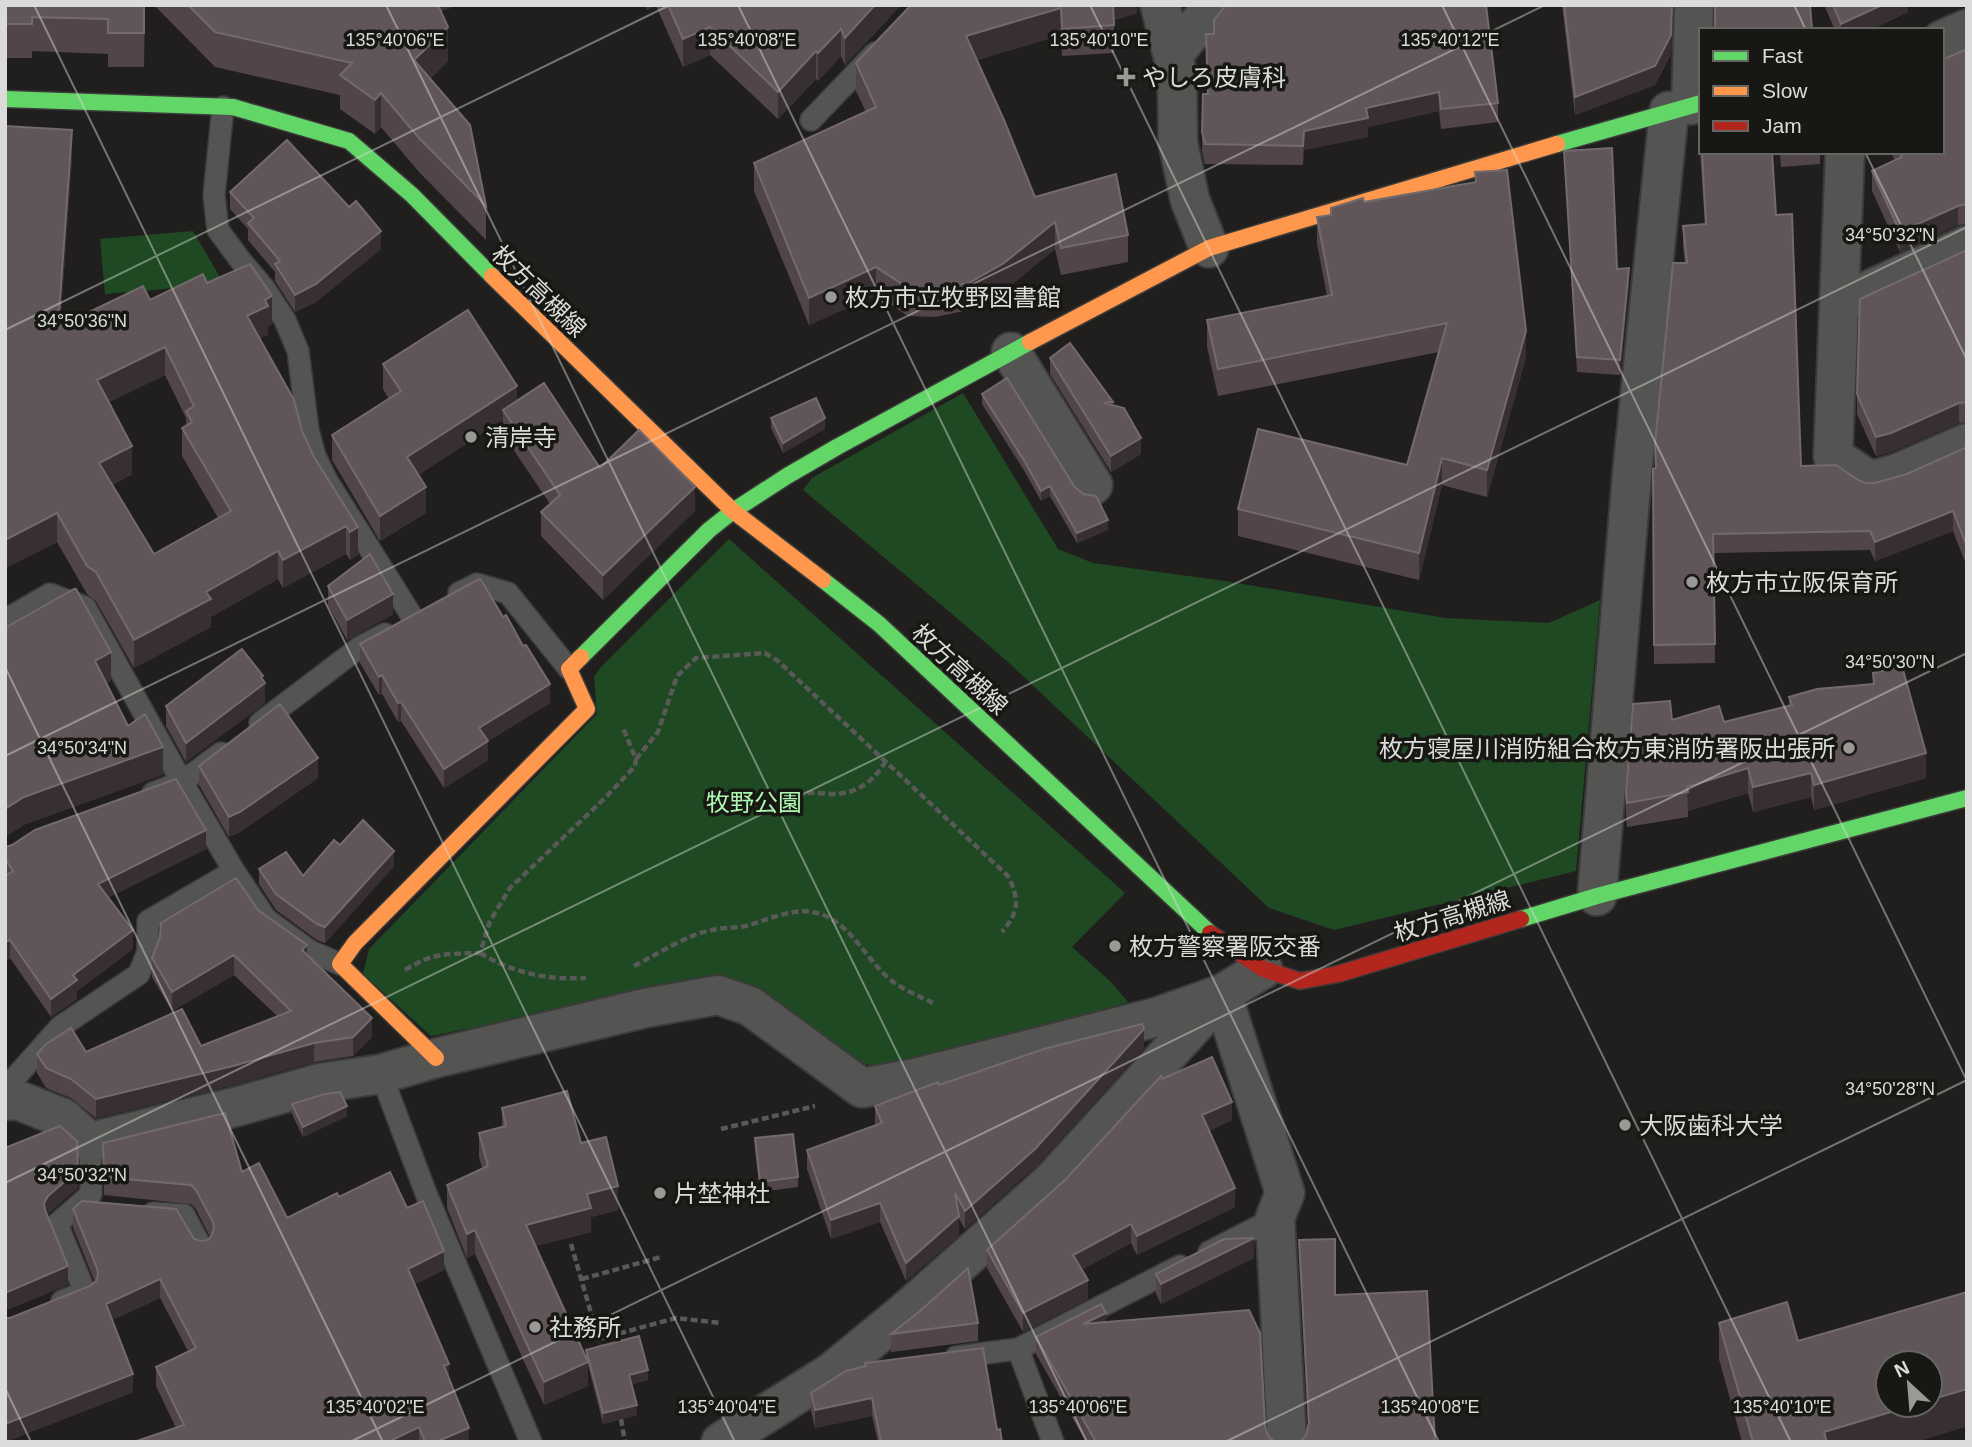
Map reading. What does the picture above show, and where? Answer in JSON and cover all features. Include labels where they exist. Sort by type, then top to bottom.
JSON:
[{"type":"main road","name":"枚方高槻線","points":[[5,99],[233,107],[349,141],[412,195],[473,258],[733,511],[879,624],[1214,936],[1263,970],[1300,981],[1338,974],[1597,896],[1967,798]]},
{"type":"main road","points":[[436,1058],[340,964],[355,943],[587,709],[569,669],[709,530],[733,511],[837,447],[1209,248],[1687,106]]},
{"type":"street","points":[[1160,5],[1177,72],[1178,143],[1190,200],[1209,248]]},
{"type":"street","points":[[1173,55],[1214,5]]},
{"type":"street","points":[[1597,896],[1632,474],[1687,106],[1694,5]]},
{"type":"street","points":[[1944,39],[1967,29]]},
{"type":"street","points":[[1845,154],[1833,456],[1870,481],[1898,473],[1967,443]]},
{"type":"street","points":[[1839,304],[1967,245]]},
{"type":"street","points":[[1011,352],[1093,485]]},
{"type":"street","points":[[5,1100],[20,1101],[63,1118],[90,1142],[239,1106],[320,1083],[382,1074],[436,1058],[645,1008],[718,995],[750,1006],[862,1088],[915,1078],[1157,1017],[1222,994],[1263,970]]},
{"type":"street","points":[[1222,994],[1285,1193],[1275,1218],[1287,1442]]},
{"type":"street","points":[[721,1442],[832,1372],[905,1312],[1050,1183],[1222,994]]},
{"type":"lane","points":[[811,120],[892,34]]},
{"type":"lane","points":[[223,107],[214,195],[218,230],[264,288],[285,320],[298,351],[308,430],[315,456],[326,479],[413,618]]},
{"type":"lane","points":[[131,801],[182,782],[360,647],[477,584],[508,593],[569,669]]},
{"type":"lane","points":[[5,620],[50,594],[85,607],[182,782],[234,871],[266,919],[310,951],[340,964]]},
{"type":"lane","points":[[5,1089],[60,1027],[139,974],[148,951],[148,921],[234,871]]},
{"type":"lane","points":[[382,1074],[427,1196],[531,1442]]},
{"type":"lane","points":[[40,1310],[85,1292],[57,1224],[91,1194],[90,1142]]},
{"type":"lane","points":[[77,1206],[104,1208]]},
{"type":"lane","points":[[131,1211],[184,1215],[201,1247]]},
{"type":"lane","points":[[939,1359],[1018,1349],[1275,1218]]},
{"type":"lane","points":[[1018,1349],[1053,1442]]},
{"type":"lane","points":[[832,1372],[872,1367]]},
{"type":"path","points":[[636,759],[658,732],[677,676],[696,657],[765,653],[778,661],[1008,876],[1016,893],[1016,910],[1002,932]]},
{"type":"path","points":[[379,1002],[400,972],[419,961],[437,954],[480,953],[490,921],[510,888],[635,766],[636,759],[619,718],[612,711],[587,709]]},
{"type":"path","points":[[788,801],[808,793],[845,794],[855,790],[877,775],[886,761]]},
{"type":"path","points":[[708,799],[717,813]]},
{"type":"path","points":[[721,1129],[824,1104]]},
{"type":"path","points":[[572,1244],[605,1361]]},
{"type":"path","points":[[582,1279],[661,1257]]},
{"type":"path","points":[[599,1339],[676,1318],[721,1323]]},
{"type":"path","points":[[621,1419],[625,1442]]},
{"type":"green space","points":[[193,231],[224,284],[105,294],[100,239]]},
{"type":"green space","points":[[963,393],[1058,549],[1093,563],[1225,581],[1445,618],[1549,623],[1600,600],[1576,871],[1334,930],[1269,908],[1008,662],[803,490],[812,478]]},
{"type":"green space","name":"牧野公園","points":[[729,539],[1125,893],[1072,947],[1111,982],[1128,1002],[1017,1035],[881,1070],[851,1058],[738,980],[688,985],[431,1036],[363,974],[369,949],[597,714],[594,677],[601,667]]},
{"type":"building","points":[[5,5],[144,5],[144,33],[108,33],[108,19],[32,17],[32,24],[5,24]]},
{"type":"building","points":[[188,5],[438,5],[448,27],[414,60],[470,125],[486,206],[419,138],[381,93],[375,100],[340,75],[352,63],[215,32]]},
{"type":"building","points":[[668,5],[875,5],[845,38],[841,29],[818,53],[816,51],[778,92],[710,27],[683,39]]},
{"type":"building","points":[[911,5],[1113,5],[1114,25],[1062,29],[1061,8],[966,36],[1035,197],[1116,174],[1128,235],[1061,248],[1055,222],[1004,263],[969,283],[935,289],[908,288],[876,267],[809,298],[754,163],[876,107],[856,63]]},
{"type":"building","points":[[1226,5],[1486,5],[1498,103],[1441,109],[1439,92],[1366,108],[1368,118],[1304,131],[1303,146],[1205,144],[1202,132],[1203,94],[1208,94],[1206,34],[1214,34],[1214,20]]},
{"type":"building","points":[[1564,5],[1672,5],[1671,35],[1655,66],[1575,97]]},
{"type":"building","points":[[1715,5],[1810,5],[1812,28],[1715,28]]},
{"type":"building","points":[[1833,5],[1882,5],[1841,24]]},
{"type":"building","points":[[1967,49],[1967,204],[1900,232],[1872,171],[1902,157],[1901,154],[1944,154],[1944,59]]},
{"type":"building","points":[[5,126],[72,130],[58,327],[143,286],[150,300],[203,274],[207,283],[250,264],[272,296],[265,300],[268,306],[247,316],[294,400],[302,431],[314,457],[358,527],[350,532],[346,526],[283,560],[278,551],[206,592],[211,599],[134,640],[96,572],[87,566],[57,513],[5,540]],"holes":[[[165,347],[194,406],[186,411],[192,422],[182,428],[231,511],[154,554],[99,463],[132,446],[97,380]]]},
{"type":"building","points":[[287,140],[349,207],[356,201],[381,231],[316,284],[295,295],[275,264],[280,261],[248,223],[254,218],[230,192]]},
{"type":"building","points":[[1612,148],[1617,269],[1629,268],[1620,360],[1577,357],[1564,151]]},
{"type":"building","points":[[1702,154],[1772,154],[1776,215],[1792,214],[1801,466],[1836,465],[1858,480],[1875,483],[1907,474],[1967,447],[1967,547],[1953,511],[1875,542],[1870,531],[1713,534],[1715,644],[1654,645],[1653,469],[1656,468],[1655,443],[1673,263],[1687,263],[1683,226],[1706,224]]},
{"type":"building","points":[[1507,170],[1526,331],[1487,470],[1442,458],[1419,553],[1238,509],[1258,429],[1407,465],[1447,323],[1218,369],[1207,320],[1332,295],[1317,217],[1331,215],[1331,208],[1363,198],[1364,202],[1476,182],[1475,172]]},
{"type":"building","points":[[1967,250],[1967,402],[1876,437],[1857,394],[1860,299]]},
{"type":"building","points":[[468,310],[517,386],[407,457],[426,487],[380,516],[332,435],[401,391],[383,364]]},
{"type":"building","points":[[1070,343],[1113,402],[1104,403],[1124,408],[1141,438],[1111,456],[1050,358]]},
{"type":"building","points":[[1007,378],[1074,486],[1083,494],[1096,496],[1108,520],[1077,533],[1050,486],[1041,491],[982,394]]},
{"type":"building","points":[[544,383],[600,468],[639,430],[695,487],[603,575],[541,512],[560,495],[503,410]]},
{"type":"building","points":[[816,398],[825,418],[783,443],[771,418]]},
{"type":"building","points":[[370,554],[393,594],[347,620],[328,586]]},
{"type":"building","points":[[479,579],[503,617],[506,615],[523,646],[526,645],[550,684],[479,728],[488,741],[444,769],[382,675],[379,677],[360,644]]},
{"type":"building","points":[[74,589],[111,652],[95,661],[128,726],[145,714],[163,747],[24,797],[5,809],[5,628]]},
{"type":"building","points":[[242,649],[263,676],[261,677],[265,683],[186,743],[166,706]]},
{"type":"building","points":[[1902,666],[1926,753],[1814,785],[1811,773],[1753,787],[1748,768],[1687,787],[1688,792],[1627,803],[1633,704],[1670,701],[1672,720],[1719,706],[1724,722],[1792,705],[1789,697],[1817,689],[1874,684],[1873,673]]},
{"type":"building","points":[[280,704],[318,758],[229,817],[199,766]]},
{"type":"building","points":[[176,779],[206,830],[98,884],[133,930],[73,975],[77,980],[51,999],[10,940],[5,942],[5,876],[13,871],[5,859],[5,847],[35,830]]},
{"type":"building","points":[[363,820],[394,851],[325,927],[276,894],[259,869],[286,852],[303,876],[334,840],[340,845]]},
{"type":"building","points":[[236,878],[258,910],[307,945],[302,950],[372,1018],[353,1037],[314,1043],[233,1066],[96,1099],[71,1079],[46,1068],[37,1054],[46,1044],[71,1028],[86,1052],[182,1009],[201,1046],[291,1011],[234,955],[172,992],[152,958],[160,937],[161,923]]},
{"type":"building","points":[[1142,1024],[1144,1029],[1035,1149],[965,1211],[955,1193],[959,1216],[906,1263],[880,1203],[831,1220],[807,1150],[882,1123],[875,1106],[938,1082],[939,1085],[1044,1049]]},
{"type":"building","points":[[1212,1057],[1232,1102],[1202,1115],[1235,1188],[1137,1236],[1131,1224],[1073,1255],[1088,1280],[1023,1313],[987,1250],[1066,1179],[1161,1076],[1162,1079]]},
{"type":"building","points":[[567,1091],[581,1143],[606,1137],[618,1186],[587,1194],[591,1208],[526,1225],[588,1362],[544,1382],[475,1230],[467,1234],[447,1185],[488,1166],[479,1133],[506,1126],[502,1108]]},
{"type":"building","points":[[340,1092],[347,1106],[303,1127],[292,1104]]},
{"type":"building","points":[[225,1113],[242,1172],[259,1163],[287,1218],[337,1193],[339,1197],[390,1172],[407,1208],[423,1201],[444,1251],[408,1269],[449,1364],[444,1366],[469,1428],[436,1442],[425,1442],[419,1427],[388,1442],[134,1442],[184,1425],[156,1367],[196,1348],[160,1279],[106,1304],[133,1374],[5,1424],[5,1318],[90,1286],[98,1275],[73,1209],[82,1201],[176,1209],[194,1239],[208,1240],[212,1235],[213,1222],[191,1185],[104,1177],[103,1143]]},
{"type":"building","points":[[60,1126],[77,1141],[78,1170],[48,1196],[44,1203],[68,1266],[5,1293],[5,1148]]},
{"type":"building","points":[[793,1134],[798,1177],[760,1182],[755,1138]]},
{"type":"building","points":[[1254,1238],[1161,1284],[1156,1274],[1224,1239]]},
{"type":"building","points":[[1335,1239],[1335,1295],[1427,1291],[1435,1442],[1300,1442],[1306,1435],[1309,1423],[1299,1240]]},
{"type":"building","points":[[968,1268],[978,1323],[891,1334],[920,1311]]},
{"type":"building","points":[[1967,1292],[1967,1389],[1944,1396],[1944,1349],[1874,1349],[1874,1417],[1824,1432],[1827,1442],[1753,1442],[1719,1323],[1787,1302],[1798,1341]]},
{"type":"building","points":[[1101,1304],[1106,1313],[1083,1324],[1249,1310],[1260,1333],[1265,1426],[1268,1436],[1275,1442],[1096,1442],[1036,1337]]},
{"type":"building","points":[[639,1336],[648,1370],[629,1375],[637,1405],[603,1413],[586,1350]]},
{"type":"building","points":[[983,1348],[997,1430],[1000,1429],[1002,1442],[881,1442],[872,1398],[815,1410],[811,1393],[846,1371],[866,1366],[865,1363]]},
{"type":"traffic: fast","points":[[5,99],[233,107],[349,141],[412,195],[492,276]]},
{"type":"traffic: fast","points":[[1557,144],[1699,104]]},
{"type":"traffic: fast","points":[[581,657],[709,530],[733,511],[837,447],[1030,342]]},
{"type":"traffic: fast","points":[[823,580],[879,624],[1210,933]]},
{"type":"traffic: fast","points":[[1521,919],[1597,896],[1967,798]]},
{"type":"traffic: slow","points":[[1030,342],[1209,248],[1557,144]]},
{"type":"traffic: slow","points":[[492,276],[733,511],[823,580]]},
{"type":"traffic: slow","points":[[436,1058],[340,964],[355,943],[587,709],[569,669],[581,657]]},
{"type":"traffic: jam","points":[[1210,933],[1263,969],[1300,981],[1338,974],[1521,919]]},
{"type":"place","name":"やしろ皮膚科","points":[[1126,77]]},
{"type":"place","name":"枚方市立牧野図書館","points":[[831,297]]},
{"type":"place","name":"清岸寺","points":[[471,437]]},
{"type":"place","name":"枚方市立阪保育所","points":[[1692,582]]},
{"type":"place","name":"枚方寝屋川消防組合枚方東消防署阪出張所","points":[[1849,748]]},
{"type":"place","name":"枚方警察署阪交番","points":[[1115,946]]},
{"type":"place","name":"大阪歯科大学","points":[[1625,1125]]},
{"type":"place","name":"片埜神社","points":[[660,1193]]},
{"type":"place","name":"社務所","points":[[535,1327]]}]
